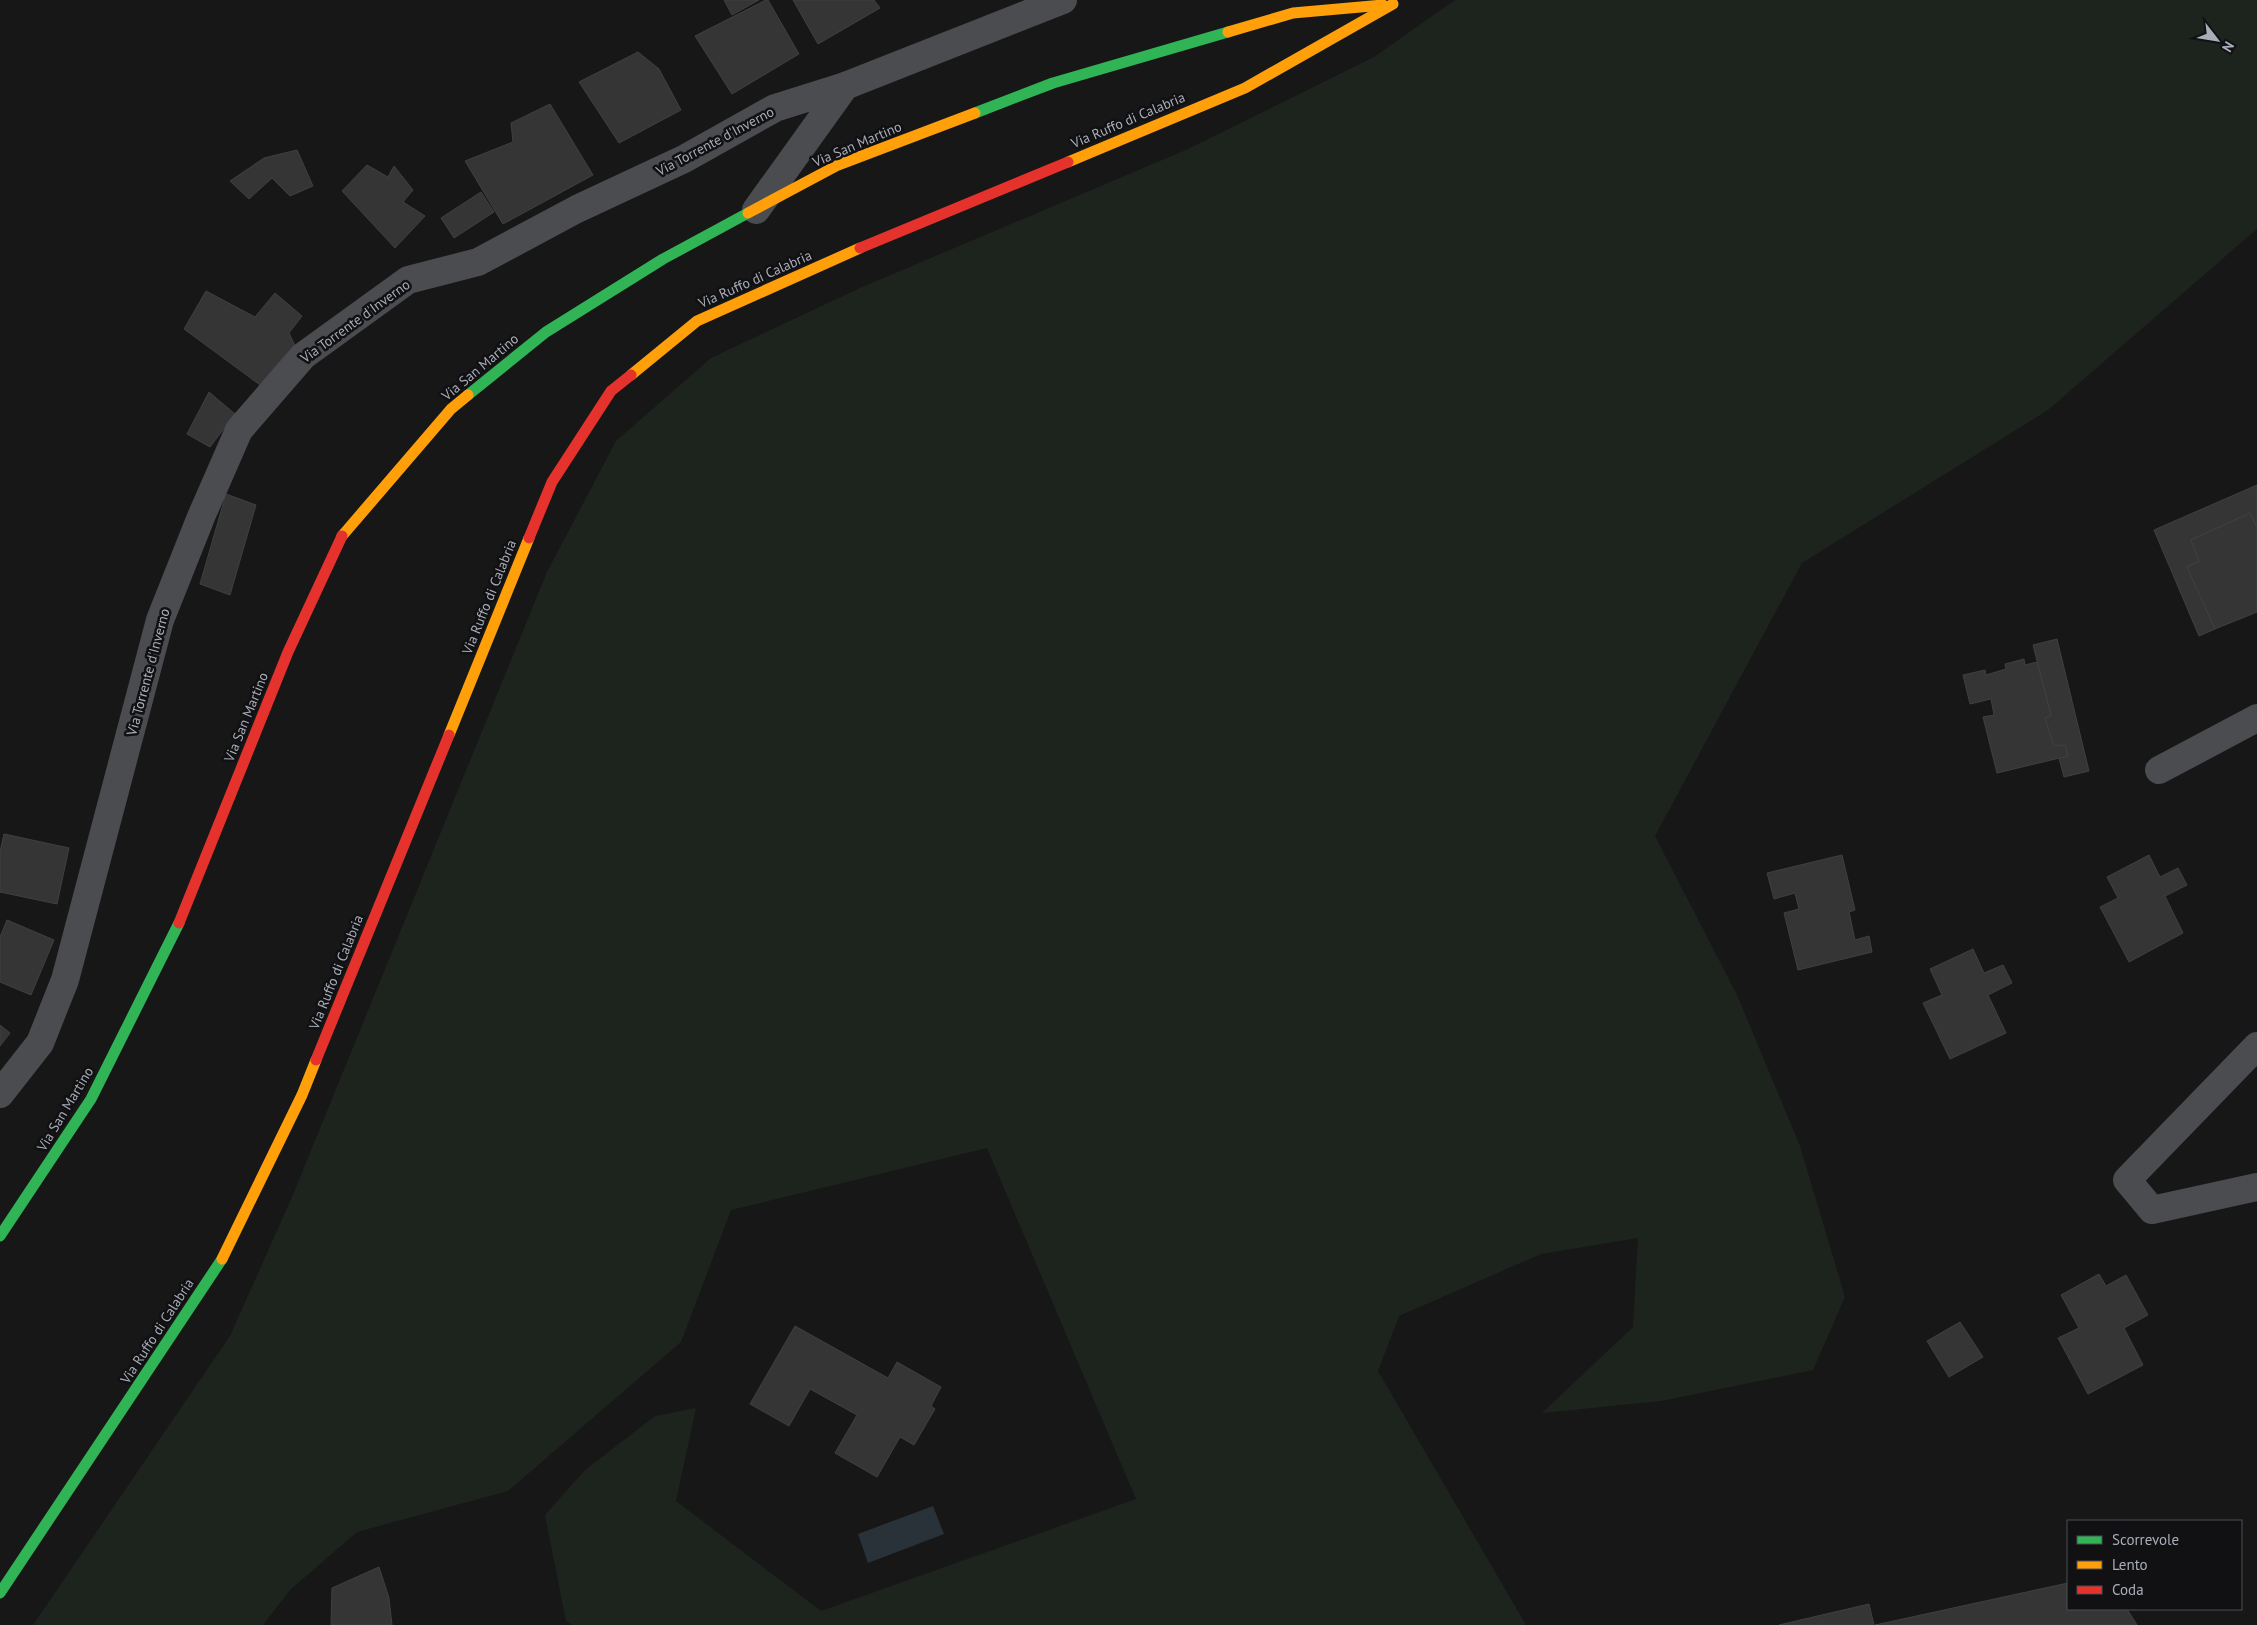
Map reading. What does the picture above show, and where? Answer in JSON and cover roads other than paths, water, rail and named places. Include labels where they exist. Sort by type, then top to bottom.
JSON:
[{"type":"street","name":"Via Torrente d'Inverno","points":[[0,1094],[40,1043],[65,980],[160,620],[201,517],[239,430],[303,356],[408,280],[478,262],[578,209],[684,159],[775,108],[845,86],[1064,0]]},
{"type":"street","name":"Via San Martino","points":[[0,1236],[91,1100],[182,916],[288,652],[341,537],[451,409],[546,332],[663,259],[838,165],[1053,83],[1293,13],[1396,2]]},
{"type":"street","name":"Via Ruffo di Calabria","points":[[0,1593],[224,1256],[302,1095],[552,482],[611,391],[697,321],[872,243],[1244,88],[1396,2]]},
{"type":"street","points":[[756,210],[845,86]]},
{"type":"street","points":[[2160,770],[2257,718]]},
{"type":"street","points":[[2257,1046],[2127,1180],[2152,1210],[2257,1188]]}]
